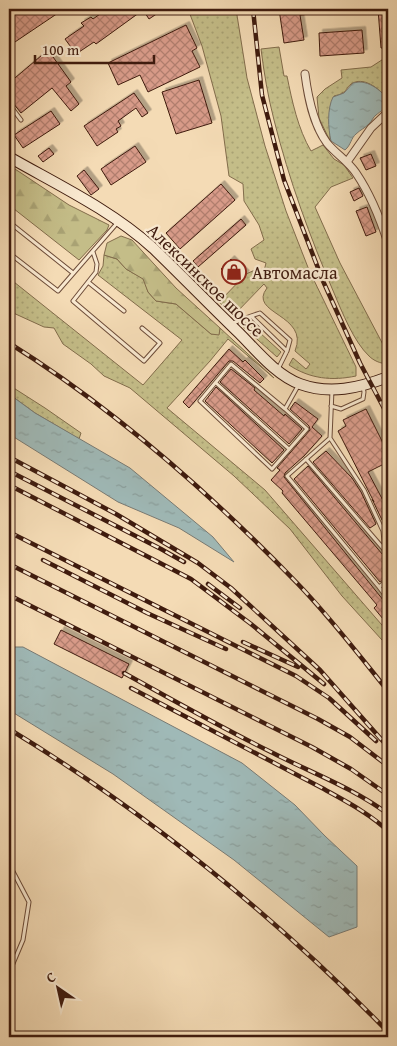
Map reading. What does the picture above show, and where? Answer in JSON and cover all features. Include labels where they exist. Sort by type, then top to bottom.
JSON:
[{"type":"main road","name":"Алексинское шоссе","points":[[9,158],[119,222],[151,247],[278,370],[299,384],[319,389],[344,390],[363,386],[388,377]]},
{"type":"street","points":[[305,74],[317,127],[328,144],[347,162],[371,198],[388,243]]},
{"type":"street","points":[[347,162],[371,128],[388,112]]},
{"type":"lane","points":[[9,104],[22,120]]},
{"type":"lane","points":[[9,222],[73,274]]},
{"type":"lane","points":[[9,253],[58,291],[119,222]]},
{"type":"lane","points":[[93,252],[97,264],[96,272],[73,301],[144,361],[160,343],[142,328]]},
{"type":"lane","points":[[88,282],[124,311]]},
{"type":"lane","points":[[230,325],[260,313],[290,340],[278,370]]},
{"type":"lane","points":[[251,316],[287,351]]},
{"type":"lane","points":[[231,364],[284,408],[307,429],[272,468],[200,401],[231,364]]},
{"type":"lane","points":[[216,383],[289,449]]},
{"type":"lane","points":[[284,408],[299,384]]},
{"type":"lane","points":[[331,406],[341,409],[363,399],[363,386]]},
{"type":"lane","points":[[332,390],[330,438],[364,490],[383,531],[387,552]]},
{"type":"lane","points":[[330,438],[287,476],[388,599]]},
{"type":"lane","points":[[306,459],[387,552]]},
{"type":"lane","points":[[379,587],[388,580]]},
{"type":"lane","points":[[9,864],[29,902],[23,940],[9,973]]},
{"type":"green space","points":[[188,9],[236,9],[247,78],[265,146],[286,211],[309,270],[356,367],[356,376],[321,378],[297,370],[289,365],[293,358],[306,369],[310,364],[295,351],[297,339],[294,329],[265,304],[263,297],[267,288],[264,284],[234,315],[219,302],[246,274],[255,270],[263,275],[266,263],[255,259],[251,249],[264,240],[259,225],[244,201],[243,184],[229,176],[221,116],[202,46]]},
{"type":"green space","points":[[279,47],[284,76],[287,76],[299,124],[311,151],[323,145],[334,159],[344,165],[353,178],[331,187],[315,207],[340,263],[388,354],[388,363],[386,364],[377,362],[369,356],[358,343],[349,326],[317,251],[293,186],[272,111],[261,49]]},
{"type":"green space","points":[[388,56],[388,96],[386,98],[375,87],[361,81],[351,84],[339,95],[334,96],[330,109],[330,141],[319,118],[317,97],[325,89],[342,78],[341,70],[371,67]]},
{"type":"green space","points":[[9,165],[69,205],[109,225],[107,230],[79,260],[9,205]]},
{"type":"green space","points":[[121,236],[132,240],[176,288],[220,328],[219,335],[211,334],[176,304],[156,301],[148,292],[143,279],[126,269],[117,259],[104,255],[107,243]]},
{"type":"green space","points":[[104,255],[117,259],[126,269],[144,279],[148,292],[156,301],[176,304],[211,334],[219,334],[220,328],[274,378],[228,339],[167,408],[265,490],[388,632],[382,640],[342,596],[290,529],[234,476],[130,388],[104,376],[63,344],[54,328],[44,327],[9,311],[9,278],[143,385],[182,340],[98,275],[103,266]]},
{"type":"green space","points":[[248,322],[281,352],[277,357],[240,324]]},
{"type":"green space","points":[[9,385],[81,433],[79,439],[35,413],[9,394]]},
{"type":"water","points":[[359,82],[375,87],[385,95],[388,102],[386,107],[369,124],[354,136],[345,150],[331,141],[329,125],[330,107],[333,97],[344,93],[353,83]]},
{"type":"water","points":[[9,394],[35,413],[130,468],[213,537],[234,562],[179,528],[118,502],[9,434]]},
{"type":"water","points":[[9,647],[23,647],[242,763],[295,805],[357,866],[357,927],[329,937],[234,860],[113,774],[9,710]]},
{"type":"building","points":[[14,9],[64,9],[9,46],[9,12]]},
{"type":"building","points":[[107,9],[164,9],[149,19],[143,10],[96,44],[94,42],[76,54],[65,39],[84,26],[81,23],[91,17],[93,19]]},
{"type":"building","points":[[279,9],[322,9],[322,13],[300,15],[304,40],[284,43]]},
{"type":"building","points":[[378,9],[388,9],[388,48],[381,48]]},
{"type":"building","points":[[186,25],[197,48],[192,51],[200,67],[148,92],[140,75],[118,85],[108,63]]},
{"type":"building","points":[[362,30],[364,53],[320,56],[319,33]]},
{"type":"building","points":[[48,50],[71,82],[66,86],[79,104],[71,111],[52,88],[21,113],[9,98],[9,83]]},
{"type":"building","points":[[199,80],[212,123],[176,134],[162,92]]},
{"type":"building","points":[[134,93],[148,113],[142,117],[136,108],[118,121],[121,126],[116,129],[118,132],[97,146],[84,126]]},
{"type":"building","points":[[51,111],[60,124],[23,148],[14,135]]},
{"type":"building","points":[[135,146],[146,162],[111,185],[101,169]]},
{"type":"building","points":[[49,148],[54,154],[43,162],[38,156]]},
{"type":"building","points":[[371,154],[376,166],[366,170],[360,158]]},
{"type":"building","points":[[84,170],[99,189],[91,195],[77,176]]},
{"type":"building","points":[[221,184],[235,200],[180,249],[166,233]]},
{"type":"building","points":[[359,188],[363,196],[354,201],[350,192]]},
{"type":"building","points":[[367,207],[376,232],[366,236],[356,211]]},
{"type":"building","points":[[241,219],[246,225],[198,267],[193,261]]},
{"type":"building","name":"Автомасла","points":[[231,259],[246,274],[237,284],[221,269]]},
{"type":"building","points":[[229,349],[243,362],[245,360],[264,379],[260,383],[233,361],[229,361],[189,408],[183,402]]},
{"type":"building","points":[[231,369],[255,388],[254,390],[284,416],[285,414],[302,429],[289,444],[220,382]]},
{"type":"building","points":[[216,387],[284,450],[272,463],[205,401]]},
{"type":"building","points":[[295,402],[318,419],[312,427],[322,436],[285,473],[284,477],[388,606],[388,625],[374,608],[377,605],[282,493],[283,491],[271,480],[280,470],[277,468],[310,430],[309,426],[290,409]]},
{"type":"building","points":[[366,409],[388,453],[388,462],[368,472],[388,510],[388,528],[382,520],[338,431],[346,426],[343,420]]},
{"type":"building","points":[[326,451],[352,478],[361,492],[376,524],[370,528],[313,462]]},
{"type":"building","points":[[308,466],[388,561],[388,577],[380,582],[294,479]]},
{"type":"building","points":[[61,630],[129,664],[122,678],[54,644]]},
{"type":"railway","points":[[253,9],[262,95],[284,180],[323,281],[360,363],[388,416]]},
{"type":"railway","points":[[9,343],[48,368],[123,424],[160,454],[231,518],[309,596],[388,691]]},
{"type":"railway","points":[[9,457],[116,514],[198,563],[231,588],[320,670],[388,747]]},
{"type":"railway","points":[[9,471],[184,562]]},
{"type":"railway","points":[[9,485],[191,579],[251,624],[324,684]]},
{"type":"railway","points":[[9,532],[296,676],[329,698],[376,741]]},
{"type":"railway","points":[[43,560],[147,613],[226,649]]},
{"type":"railway","points":[[9,564],[318,719],[350,737],[388,766]]},
{"type":"railway","points":[[208,584],[240,608]]},
{"type":"railway","points":[[9,595],[312,747],[351,769],[388,795]]},
{"type":"railway","points":[[243,642],[298,667]]},
{"type":"railway","points":[[124,673],[235,734],[361,796],[388,814]]},
{"type":"railway","points":[[131,688],[322,788],[365,813],[388,831]]},
{"type":"railway","points":[[9,729],[111,795],[208,868],[301,948],[388,1032]]},
{"type":"place","name":"Автомасла","points":[[234,272]]}]
